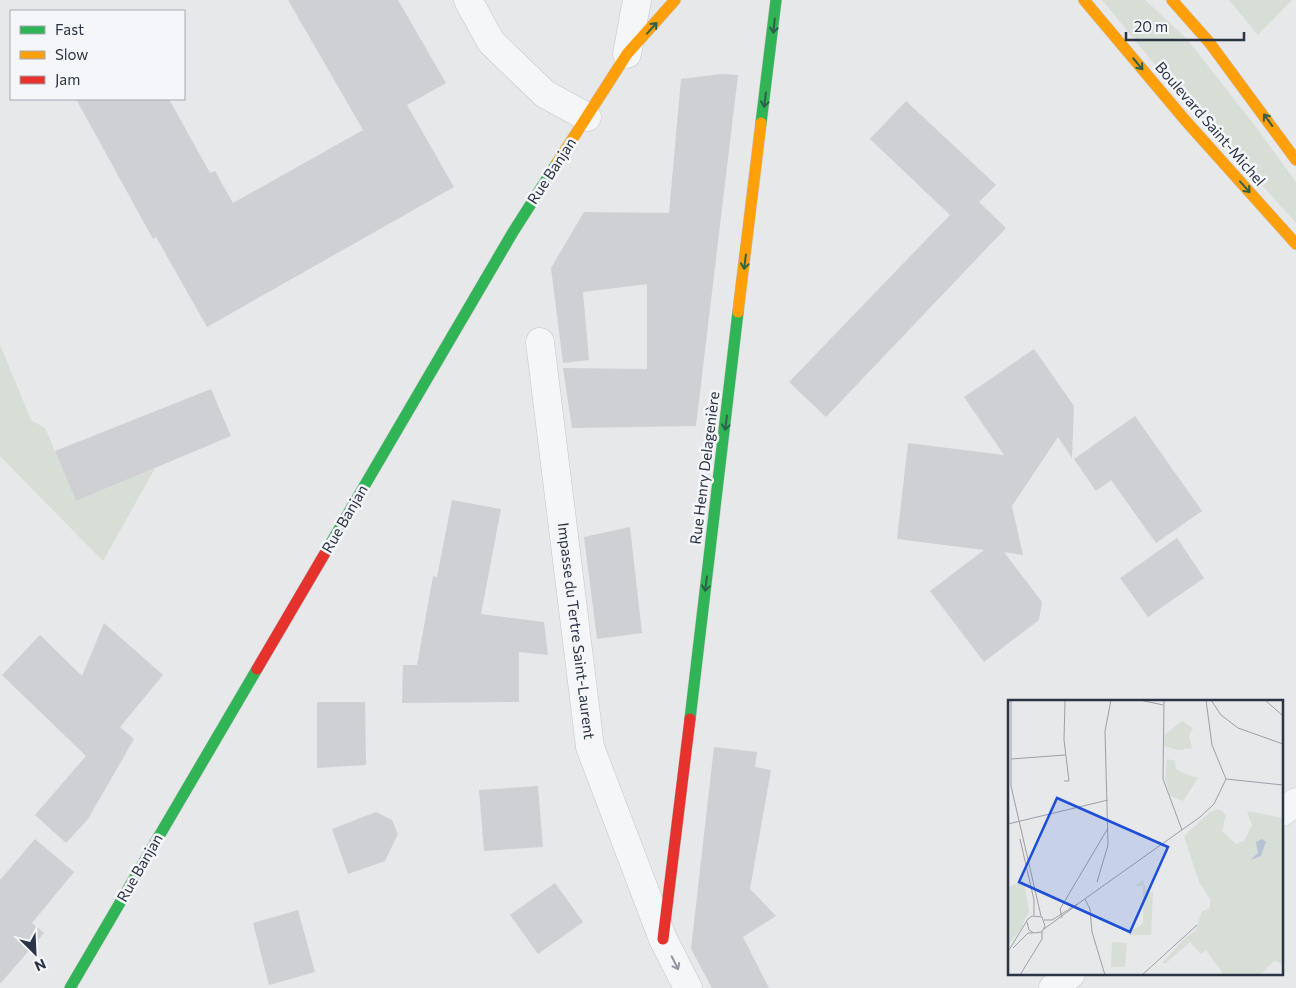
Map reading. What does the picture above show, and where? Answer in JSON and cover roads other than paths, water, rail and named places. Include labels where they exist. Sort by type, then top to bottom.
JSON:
[{"type":"street","points":[[468,0],[491,42],[545,94],[587,117]]},
{"type":"street","name":"Rue Banjan","points":[[627,54],[637,0]]},
{"type":"street","name":"Rue Banjan","points":[[70,988],[513,232],[627,54],[675,0]]},
{"type":"street","name":"Rue Henry Delagenière","points":[[663,939],[776,0]]},
{"type":"street","name":"Boulevard Saint-Michel","points":[[1084,0],[1185,120],[1296,244]]},
{"type":"street","points":[[1172,0],[1214,49],[1296,160]]},
{"type":"street","name":"Impasse du Tertre Saint-Laurent","points":[[540,342],[590,747],[663,939],[688,988]]},
{"type":"street","points":[[1284,811],[1296,802]]},
{"type":"street","points":[[1053,988],[1068,976]]}]
